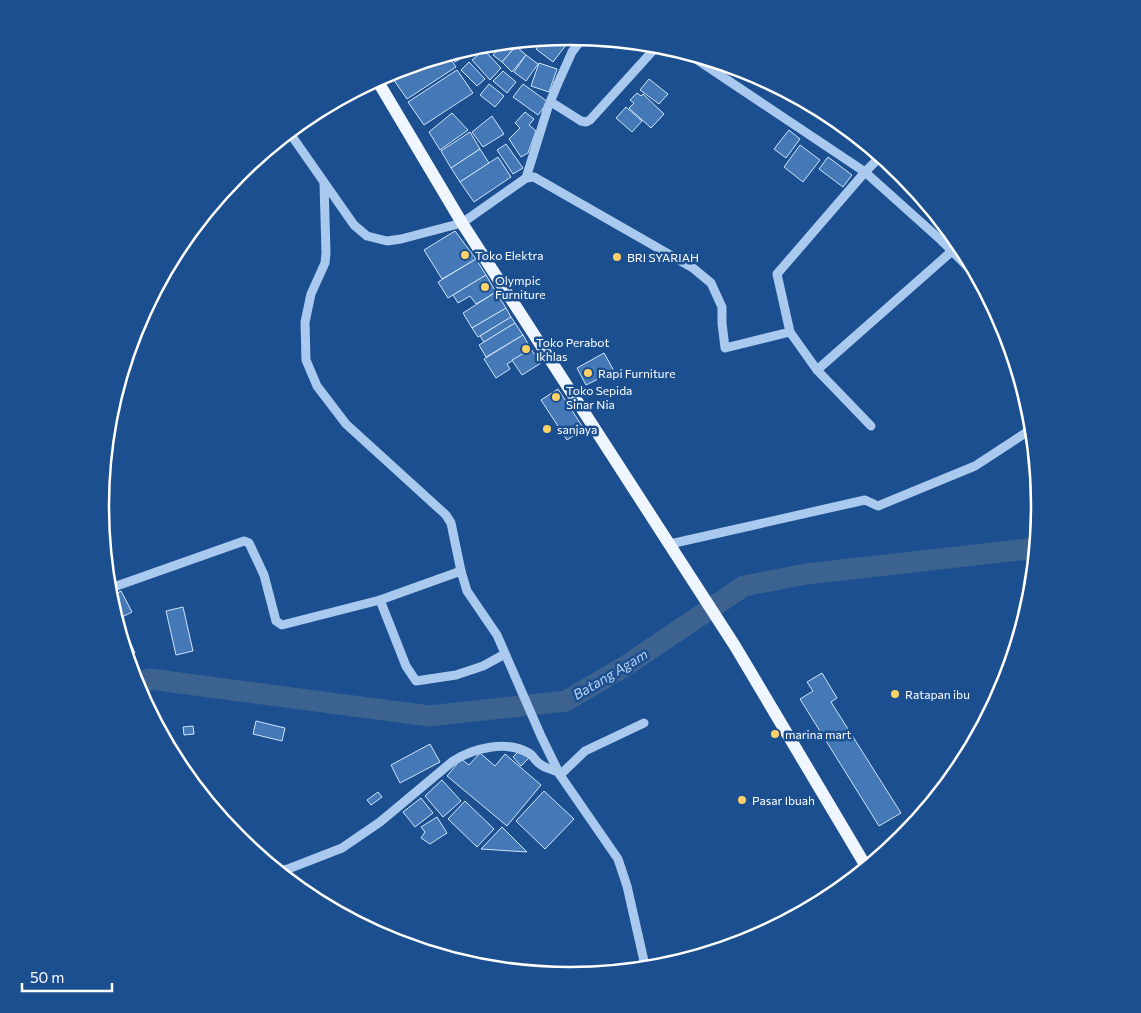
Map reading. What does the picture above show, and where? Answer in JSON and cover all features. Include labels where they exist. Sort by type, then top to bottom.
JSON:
[{"type":"main road","points":[[383,85],[462,223],[735,646],[864,862]]},
{"type":"street","points":[[526,178],[551,102],[570,56],[577,45]]},
{"type":"street","points":[[551,102],[581,121],[586,122],[590,120],[651,52]]},
{"type":"street","points":[[705,65],[865,172],[959,258]]},
{"type":"street","points":[[293,138],[354,225],[367,236],[387,241],[462,223],[526,178],[534,177],[701,274],[711,283],[722,308],[725,348],[790,332]]},
{"type":"street","points":[[871,426],[818,370],[790,332],[777,274],[876,161]]},
{"type":"street","points":[[324,183],[326,254],[325,263],[311,294],[305,322],[306,360],[317,386],[346,424],[446,515],[451,523],[467,591],[497,635],[559,773],[618,859],[627,886],[644,962]]},
{"type":"street","points":[[942,241],[945,238]]},
{"type":"street","points":[[818,370],[952,251]]},
{"type":"street","points":[[670,544],[865,500],[878,506],[975,466],[1026,433]]},
{"type":"street","points":[[116,587],[244,541],[249,543],[264,575],[276,622],[282,624],[380,600],[461,571]]},
{"type":"street","points":[[380,600],[406,666],[416,680],[456,674],[483,666],[505,654]]},
{"type":"street","points":[[559,773],[585,751],[644,723]]},
{"type":"street","points":[[286,869],[342,848],[380,822],[464,754],[497,746],[515,746],[531,754],[540,765],[559,773]]},
{"type":"building","points":[[566,45],[553,62],[536,49],[538,46]]},
{"type":"building","points":[[518,48],[526,55],[512,72],[502,62],[514,49]]},
{"type":"building","points":[[514,49],[502,62],[493,55],[496,51]]},
{"type":"building","points":[[487,53],[501,68],[490,80],[472,60],[479,54]]},
{"type":"building","points":[[526,55],[538,64],[526,81],[514,72]]},
{"type":"building","points":[[452,61],[456,67],[407,99],[394,80],[422,69]]},
{"type":"building","points":[[469,62],[485,79],[477,86],[461,70]]},
{"type":"building","points":[[539,63],[557,69],[549,92],[531,86]]},
{"type":"building","points":[[457,70],[473,93],[424,125],[408,102]]},
{"type":"building","points":[[503,71],[516,82],[507,93],[493,81]]},
{"type":"building","points":[[649,79],[668,94],[659,104],[640,90]]},
{"type":"building","points":[[489,84],[504,96],[495,107],[480,95]]},
{"type":"building","points":[[523,84],[548,102],[538,115],[513,97]]},
{"type":"building","points":[[637,93],[641,96],[643,94],[664,114],[651,128],[629,108],[634,103],[630,100]]},
{"type":"building","points":[[626,107],[642,121],[632,132],[616,118]]},
{"type":"building","points":[[525,112],[534,119],[529,125],[536,131],[528,153],[521,157],[509,139],[520,128],[515,123]]},
{"type":"building","points":[[452,113],[468,130],[440,150],[429,132]]},
{"type":"building","points":[[492,116],[504,134],[483,147],[472,132]]},
{"type":"building","points":[[789,130],[800,139],[786,158],[774,149]]},
{"type":"building","points":[[470,132],[480,149],[451,168],[441,151]]},
{"type":"building","points":[[506,144],[523,168],[513,174],[497,150]]},
{"type":"building","points":[[800,145],[820,160],[803,182],[784,167]]},
{"type":"building","points":[[480,149],[489,163],[460,182],[451,168]]},
{"type":"building","points":[[498,157],[511,177],[474,202],[460,182]]},
{"type":"building","points":[[828,157],[852,175],[843,187],[819,169]]},
{"type":"building","points":[[455,231],[476,259],[442,279],[424,250]]},
{"type":"building","points":[[476,259],[486,275],[448,298],[438,282]]},
{"type":"building","points":[[486,275],[496,292],[476,304],[470,296],[458,303],[453,295]]},
{"type":"building","points":[[496,292],[506,308],[472,328],[463,313]]},
{"type":"building","points":[[506,308],[511,317],[478,337],[472,328]]},
{"type":"building","points":[[511,317],[515,323],[484,342],[480,336]]},
{"type":"building","points":[[515,323],[523,335],[486,357],[479,345]]},
{"type":"building","points":[[523,335],[531,349],[507,364],[510,369],[496,378],[484,359]]},
{"type":"building","points":[[531,349],[541,363],[522,375],[512,360]]},
{"type":"building","points":[[604,353],[614,371],[586,385],[577,368]]},
{"type":"building","points":[[558,389],[584,429],[567,440],[541,400]]},
{"type":"building","points":[[121,591],[132,612],[123,617],[118,597],[117,593]]},
{"type":"building","points":[[183,607],[193,651],[176,655],[166,611]]},
{"type":"building","points":[[129,639],[135,653],[133,654]]},
{"type":"building","points":[[822,673],[837,698],[831,702],[901,813],[879,826],[800,699],[813,691],[807,682]]},
{"type":"building","points":[[256,721],[285,728],[282,741],[253,734]]},
{"type":"building","points":[[193,726],[194,734],[184,735],[183,727]]},
{"type":"building","points":[[430,744],[440,762],[400,783],[391,765]]},
{"type":"building","points":[[518,752],[529,758],[521,766],[513,757]]},
{"type":"building","points":[[480,753],[495,766],[505,754],[541,785],[507,826],[447,776],[461,759],[469,765]]},
{"type":"building","points":[[442,780],[461,801],[443,817],[425,796]]},
{"type":"building","points":[[544,791],[574,819],[545,849],[516,821]]},
{"type":"building","points":[[378,792],[382,797],[371,805],[367,800]]},
{"type":"building","points":[[421,798],[433,813],[415,827],[403,812]]},
{"type":"building","points":[[465,801],[494,829],[477,847],[448,819]]},
{"type":"building","points":[[437,817],[447,833],[430,844],[421,838],[425,832],[421,827]]},
{"type":"building","points":[[502,827],[527,852],[481,849]]},
{"type":"waterway","name":"Batang Agam","points":[[143,681],[150,679],[429,716],[566,701],[627,665],[744,586],[806,574],[1030,549]]},
{"type":"place","name":"Toko Elektra","points":[[465,255]]},
{"type":"place","name":"BRI SYARIAH","points":[[617,257]]},
{"type":"place","name":"Olympic Furniture","points":[[485,287]]},
{"type":"place","name":"Toko Perabot Ikhlas","points":[[526,349]]},
{"type":"place","name":"Rapi Furniture","points":[[588,373]]},
{"type":"place","name":"Toko Sepida Sinar Nia","points":[[556,397]]},
{"type":"place","name":"sanjaya","points":[[547,429]]},
{"type":"place","name":"Ratapan ibu","points":[[895,694]]},
{"type":"place","name":"marina mart","points":[[775,734]]},
{"type":"place","name":"Pasar Ibuah","points":[[742,800]]}]
